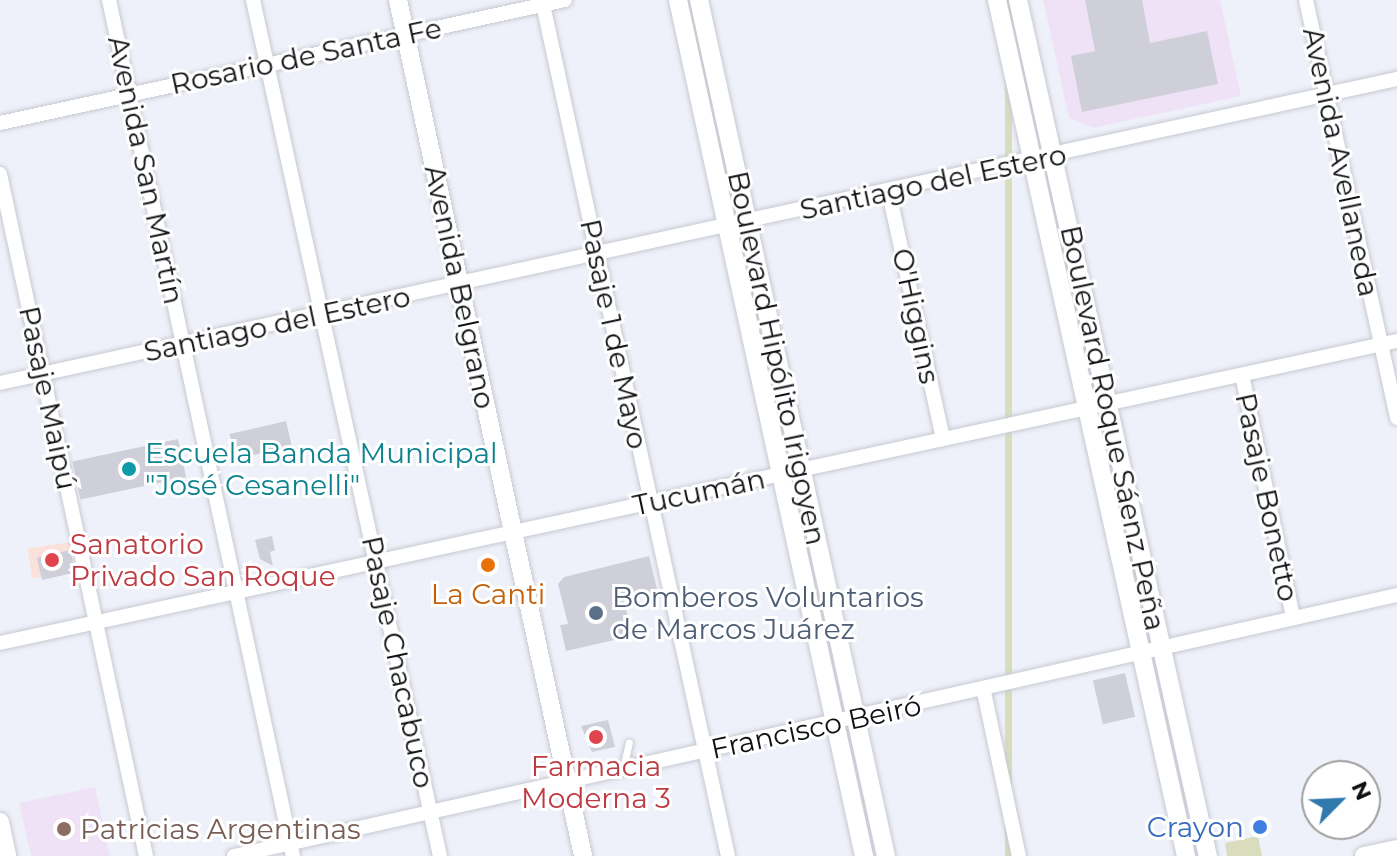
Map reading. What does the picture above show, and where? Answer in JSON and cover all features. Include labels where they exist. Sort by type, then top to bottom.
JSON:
[{"type":"street","name":"Avenida San Martín","points":[[109,0],[292,850]]},
{"type":"street","name":"Pasaje Chacabuco","points":[[253,0],[440,856]]},
{"type":"street","name":"Avenida Belgrano","points":[[398,0],[583,856]]},
{"type":"street","name":"Rosario de Santa Fe","points":[[0,123],[406,35],[543,2],[565,0]]},
{"type":"street","name":"Boulevard Hipólito Irigoyen","points":[[678,0],[864,856]]},
{"type":"street","name":"Boulevard Hipólito Irigoyen","points":[[699,0],[886,856]]},
{"type":"street","name":"Boulevard Roque Sáenz Peña","points":[[997,0],[1087,408],[1208,856]]},
{"type":"street","name":"Boulevard Roque Sáenz Peña","points":[[1018,0],[1108,404],[1186,856]]},
{"type":"street","name":"Avenida Avellaneda","points":[[1306,0],[1397,418]]},
{"type":"street","name":"Pasaje 1 de Mayo","points":[[543,2],[728,856]]},
{"type":"street","name":"Santiago del Estero","points":[[0,383],[596,253],[889,193],[1397,79]]},
{"type":"street","name":"Pasaje Maipú","points":[[0,174],[146,856]]},
{"type":"street","name":"O'Higgins","points":[[889,193],[943,439]]},
{"type":"street","name":"Tucumán","points":[[0,643],[1397,341]]},
{"type":"street","name":"Pasaje Bonetto","points":[[1242,375],[1293,618]]},
{"type":"street","name":"Francisco Beiró","points":[[234,856],[292,850],[430,812],[984,692],[1397,595]]},
{"type":"street","points":[[984,692],[1019,856]]},
{"type":"street","points":[[0,822],[7,856]]},
{"type":"street","points":[[1364,856],[1397,849]]},
{"type":"lane","points":[[623,769],[629,743]]},
{"type":"shaded area","points":[[1043,0],[1220,0],[1241,96],[1093,128],[1069,118]]},
{"type":"shaded area","name":"Sanatorio Privado San Roque","points":[[70,542],[75,572],[32,578],[28,549]]},
{"type":"shaded area","name":"Patricias Argentinas","points":[[95,787],[110,856],[31,856],[19,803]]},
{"type":"green space","points":[[1005,0],[1012,0],[1012,856],[1005,856]]},
{"type":"green space","points":[[1258,836],[1262,856],[1227,856],[1225,843]]},
{"type":"building","points":[[1085,0],[1142,0],[1150,43],[1207,31],[1218,84],[1082,112],[1071,56],[1095,51]]},
{"type":"building","points":[[286,421],[292,446],[235,459],[229,434]]},
{"type":"building","name":"Escuela Banda Municipal \"José Cesanelli\"","points":[[178,439],[186,477],[80,500],[72,461]]},
{"type":"building","points":[[272,536],[275,550],[270,552],[273,566],[260,559],[255,540]]},
{"type":"building","points":[[70,550],[75,572],[42,580],[37,558]]},
{"type":"building","name":"Bomberos Voluntarios de Marcos Juárez","points":[[649,556],[658,593],[624,601],[632,636],[566,651],[560,625],[568,624],[558,584],[564,577]]},
{"type":"building","points":[[1125,673],[1135,717],[1103,724],[1093,680]]},
{"type":"building","points":[[608,720],[615,747],[592,752],[581,726]]},
{"type":"place","name":"Escuela Banda Municipal \"José Cesanelli\"","points":[[129,469]]},
{"type":"place","name":"Sanatorio Privado San Roque","points":[[52,560]]},
{"type":"place","name":"La Canti","points":[[488,565]]},
{"type":"place","name":"Bomberos Voluntarios de Marcos Juárez","points":[[596,613]]},
{"type":"place","name":"Farmacia Moderna 3","points":[[596,737]]},
{"type":"place","name":"Crayon","points":[[1260,827]]},
{"type":"place","name":"Patricias Argentinas","points":[[64,829]]}]
